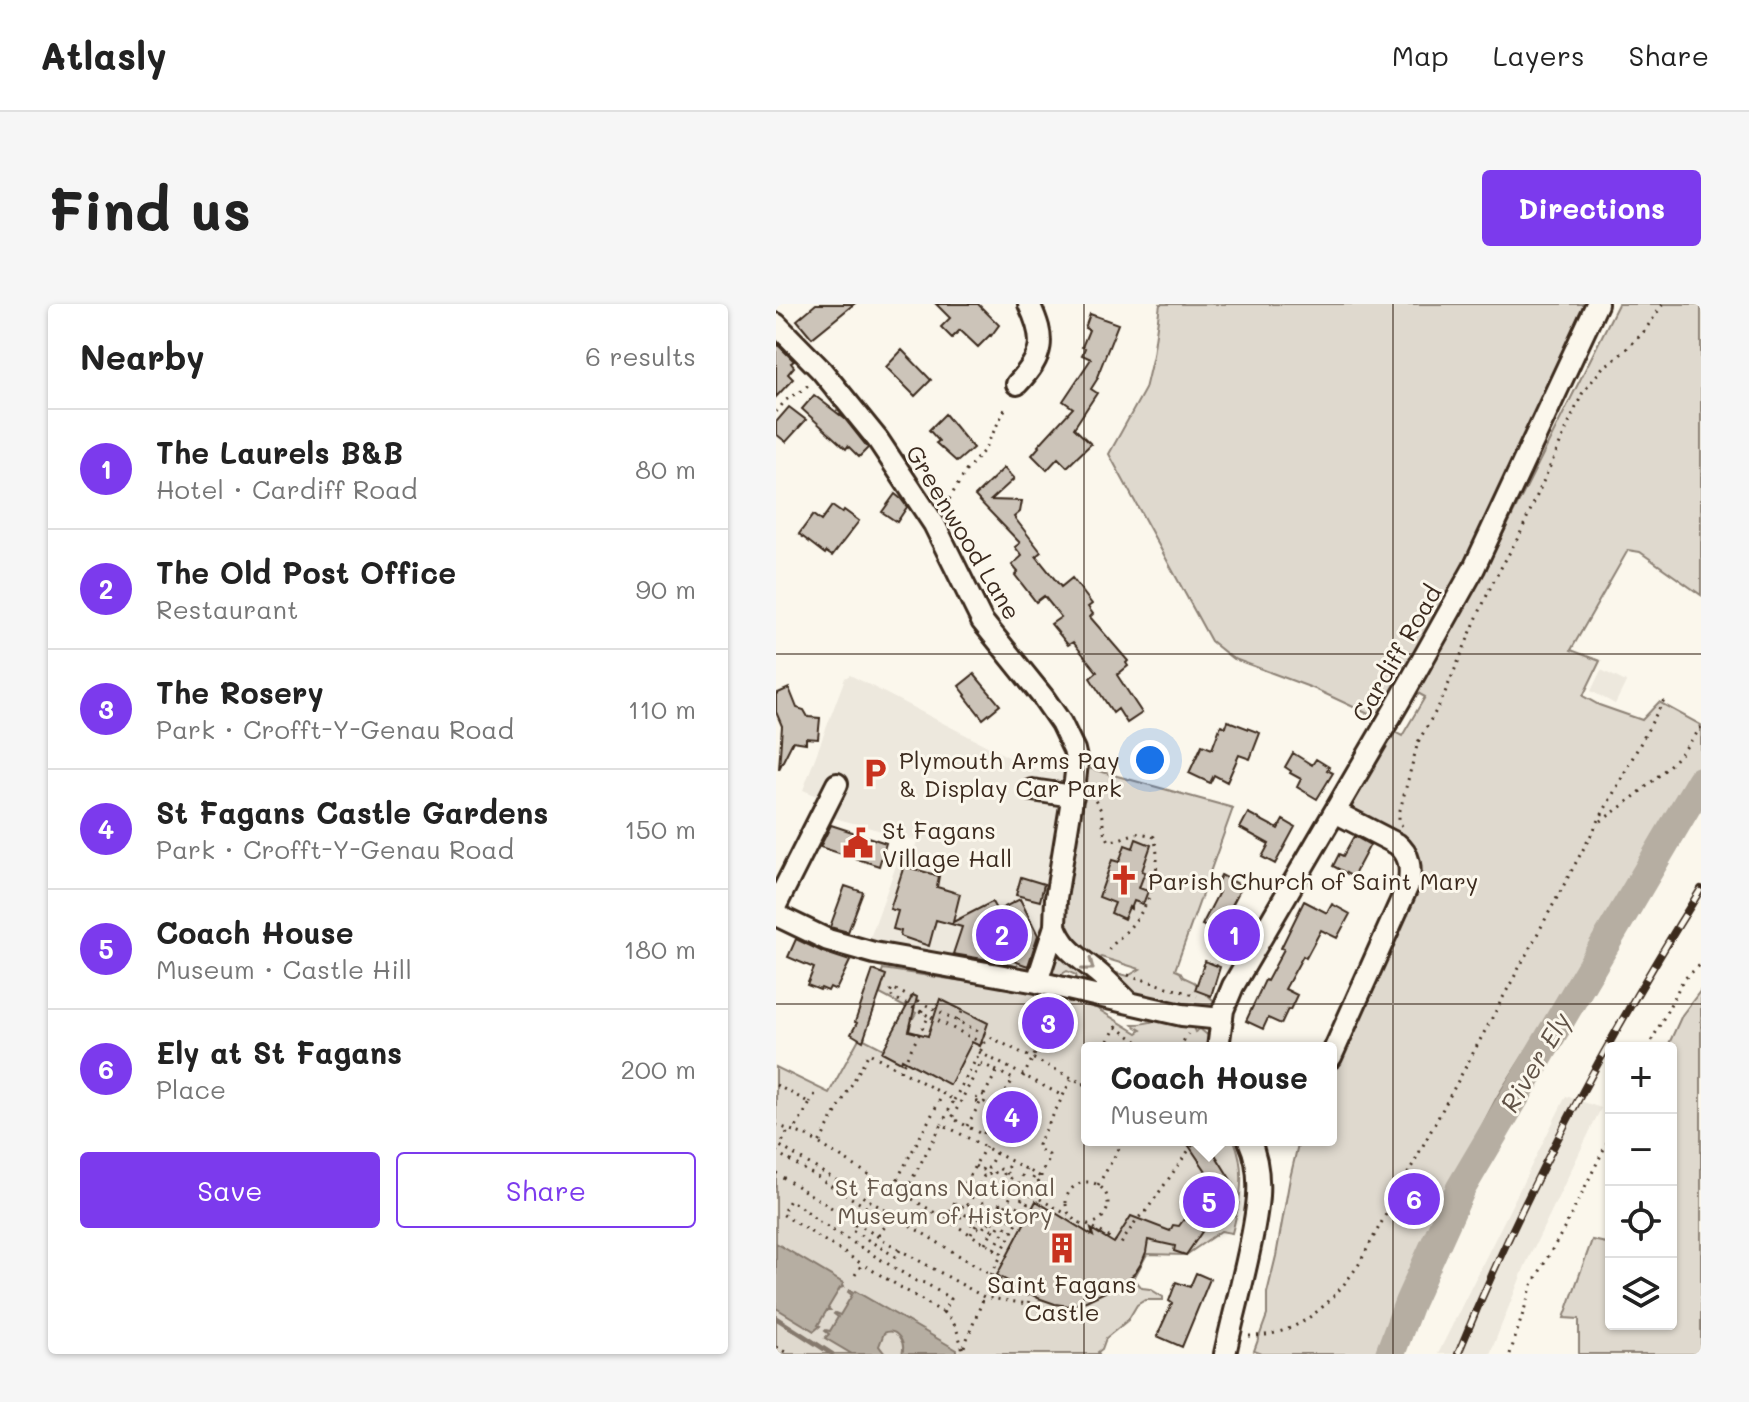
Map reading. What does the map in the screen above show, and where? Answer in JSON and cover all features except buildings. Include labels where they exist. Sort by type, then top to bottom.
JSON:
[{"type":"street","points":[[1017,384],[1031,369],[1040,348],[1037,322],[1029,304]]},
{"type":"street","name":"Cardiff Road","points":[[1219,1042],[1227,999],[1239,974],[1474,568],[1597,304]]},
{"type":"street","name":"Greenwood Lane","points":[[776,324],[822,371],[878,440],[934,524],[982,621],[1043,697],[1061,723],[1074,750],[1077,763],[1056,898],[1055,926],[1037,982]]},
{"type":"street","points":[[776,905],[837,784]]},
{"type":"street","points":[[1032,790],[1074,789]]},
{"type":"street","points":[[1335,812],[1400,847],[1411,869],[1409,883],[1337,1044]]},
{"type":"street","points":[[776,915],[817,936],[853,948],[1037,982],[1182,1015],[1222,1019]]},
{"type":"street","points":[[1055,926],[1058,936],[1073,954],[1129,1003]]},
{"type":"street","points":[[1227,1344],[1258,1204],[1259,1173],[1252,1146]]},
{"type":"path","points":[[1400,847],[1406,832],[1399,821],[1399,814],[1418,742],[1441,702],[1492,584],[1520,534],[1582,394],[1603,367],[1643,333],[1663,304]]},
{"type":"path","points":[[776,412],[786,400],[812,381]]},
{"type":"path","points":[[934,524],[966,471],[985,449],[1006,407]]},
{"type":"path","points":[[1227,1344],[1290,1329],[1304,1322],[1343,1287],[1370,1246],[1666,696]]},
{"type":"path","points":[[1598,823],[1645,788],[1701,727]]},
{"type":"path","points":[[1074,789],[1091,794],[1101,810],[1109,841],[1143,832],[1154,837],[1157,847],[1151,894],[1134,923],[1109,947],[1104,958]]},
{"type":"path","points":[[1651,1042],[1683,980],[1701,964]]},
{"type":"path","points":[[1123,973],[1205,999]]},
{"type":"path","points":[[984,1044],[889,995],[892,988],[1081,1082]]},
{"type":"path","points":[[921,1012],[926,1005]]},
{"type":"path","points":[[958,1021],[964,1007]]},
{"type":"path","points":[[900,1070],[929,1016]]},
{"type":"path","points":[[1107,1042],[1116,1027],[1138,1042]]},
{"type":"path","points":[[1183,1042],[1192,1027]]},
{"type":"path","points":[[776,1125],[819,1143],[892,1189],[942,1124],[988,1036]]},
{"type":"path","points":[[1023,1076],[1039,1046]]},
{"type":"path","points":[[979,1052],[1063,1096]]},
{"type":"path","points":[[819,1143],[869,1053],[954,1100]]},
{"type":"path","points":[[981,1063],[1013,1079],[983,1135],[967,1126],[952,1118],[981,1063]]},
{"type":"path","points":[[967,1126],[980,1103],[986,1100],[984,1095],[997,1071]]},
{"type":"path","points":[[991,1275],[1050,1158],[1038,1145],[1072,1078]]},
{"type":"path","points":[[776,1085],[810,1103]]},
{"type":"path","points":[[776,1173],[878,1237],[984,1297],[1028,1304],[1030,1296],[780,1146],[818,1089]]},
{"type":"path","points":[[943,1094],[915,1159],[904,1194],[1001,1253]]},
{"type":"path","points":[[942,1124],[1041,1177]]},
{"type":"path","points":[[946,1219],[986,1145]]},
{"type":"path","points":[[1098,1185],[1121,1146]]},
{"type":"path","points":[[1087,1224],[1121,1244],[1192,1146]]},
{"type":"path","points":[[1510,1354],[1532,1285],[1605,1147]]},
{"type":"path","points":[[776,1152],[884,1218],[885,1226],[878,1237]]},
{"type":"path","points":[[786,1158],[790,1152]]},
{"type":"path","points":[[996,1153],[978,1192],[960,1211],[973,1214],[968,1222],[982,1230],[987,1222],[1004,1231]]},
{"type":"path","points":[[996,1189],[1011,1161]]},
{"type":"path","points":[[975,1166],[993,1176],[998,1168],[1012,1176],[1008,1184],[1024,1193]]},
{"type":"path","points":[[985,1243],[1026,1169]]},
{"type":"path","points":[[994,1249],[1035,1174]]},
{"type":"path","points":[[1032,1194],[1076,1223],[1087,1224],[1097,1221],[1106,1211],[1106,1196],[1098,1185],[1084,1182],[1070,1190],[1066,1203],[1071,1217]]},
{"type":"path","points":[[978,1192],[996,1189]]},
{"type":"path","points":[[996,1189],[1003,1206]]},
{"type":"path","points":[[978,1192],[985,1209]]},
{"type":"path","points":[[782,1214],[790,1200],[816,1220],[951,1299],[942,1312]]},
{"type":"path","points":[[955,1203],[970,1208],[956,1225]]},
{"type":"path","points":[[985,1209],[1003,1206],[1020,1215]]},
{"type":"path","points":[[971,1235],[985,1209]]},
{"type":"path","points":[[776,1212],[942,1312],[956,1326],[962,1352]]},
{"type":"path","points":[[856,1223],[852,1230],[896,1257],[900,1250]]},
{"type":"path","points":[[869,1252],[875,1244]]},
{"type":"path","points":[[855,1275],[862,1264]]},
{"type":"path","points":[[962,1352],[984,1297]]},
{"type":"path","points":[[776,1347],[789,1354]]},
{"type":"shaded area","points":[[1601,670],[1626,682],[1615,704],[1591,691]]},
{"type":"shaded area","points":[[850,675],[1026,766],[1049,772],[1068,772],[1049,922],[1030,971],[1008,970],[946,954],[869,941],[898,860],[905,854],[913,853],[917,841],[824,815],[822,798],[803,790],[845,678]]},
{"type":"shaded area","points":[[1566,1096],[1601,1108],[1525,1266],[1490,1354],[1438,1354]]},
{"type":"shaded area","points":[[776,1243],[843,1283],[828,1308],[830,1310],[814,1331],[776,1308]]},
{"type":"shaded area","points":[[849,1290],[957,1350],[957,1354],[902,1354],[901,1341],[893,1332],[884,1333],[879,1346],[885,1354],[852,1354],[825,1338],[829,1334],[825,1331],[830,1331],[838,1317],[834,1314],[840,1315],[852,1295]]},
{"type":"green space","points":[[1160,304],[1586,304],[1459,577],[1379,719],[1315,689],[1232,658],[1211,641],[1109,454],[1145,389]]},
{"type":"green space","points":[[1618,304],[1701,304],[1701,595],[1640,552],[1628,550],[1571,650],[1600,661],[1583,696],[1642,720],[1659,702],[1701,725],[1701,773],[1497,1097],[1434,1217],[1429,1237],[1402,1289],[1400,1302],[1377,1354],[1262,1354],[1254,1351],[1267,1315],[1267,1293],[1298,1146],[1337,1146],[1337,1050],[1419,870],[1350,810],[1391,730],[1402,736],[1425,697],[1414,691],[1492,556]]},
{"type":"green space","name":"St Fagans National Museum of History","points":[[1088,768],[1233,808],[1175,970],[1194,982],[1214,1001],[1214,1005],[1191,1022],[1195,1032],[1200,1029],[1212,1042],[1081,1042],[1081,1146],[1236,1146],[1241,1175],[1240,1198],[1232,1233],[1221,1231],[1186,1255],[1147,1254],[1132,1282],[1150,1289],[1163,1300],[1145,1300],[1137,1305],[1128,1320],[1106,1338],[1099,1354],[776,1354],[776,1067],[829,1093],[862,1033],[864,1039],[893,1054],[916,1013],[880,994],[882,988],[877,986],[883,969],[1049,994],[1096,1008],[1137,1033],[1141,1030],[1131,1024],[1169,1017],[1138,1003],[1109,971],[1128,976],[1140,969],[1101,957],[1095,960],[1067,937],[1062,911],[1072,839]]},
{"type":"green space","points":[[1057,950],[1097,983],[1077,979],[1076,975],[1067,971],[1060,975],[1051,974]]},
{"type":"green space","points":[[1701,990],[1701,1354],[1579,1354],[1579,1319],[1564,1318],[1592,1240],[1605,1243],[1605,1330],[1677,1330],[1677,1042],[1670,1042],[1682,1015]]},
{"type":"waterway","name":"River Ely","points":[[1390,1354],[1409,1303],[1461,1188],[1701,781]]},
{"type":"waterway","points":[[776,1318],[832,1354]]},
{"type":"railway","points":[[1458,1354],[1511,1234],[1569,1116],[1633,1001],[1701,889]]},
{"type":"place","name":"Plymouth Arms Pay & Display Car Park","points":[[875,773]]},
{"type":"place","name":"St Fagans Village Hall","points":[[858,843]]},
{"type":"place","name":"Parish Church of Saint Mary","points":[[1124,880]]},
{"type":"place","name":"The Old Post Office","points":[[1002,935]]},
{"type":"place","name":"The Laurels B&B","points":[[1234,935]]},
{"type":"place","name":"The Rosery","points":[[1048,1023]]},
{"type":"place","name":"St Fagans Castle Gardens","points":[[1012,1117]]},
{"type":"place","name":"Ely at St Fagans","points":[[1414,1199]]},
{"type":"place","name":"Coach House","points":[[1209,1202]]},
{"type":"place","name":"Saint Fagans Castle","points":[[1062,1248]]}]
